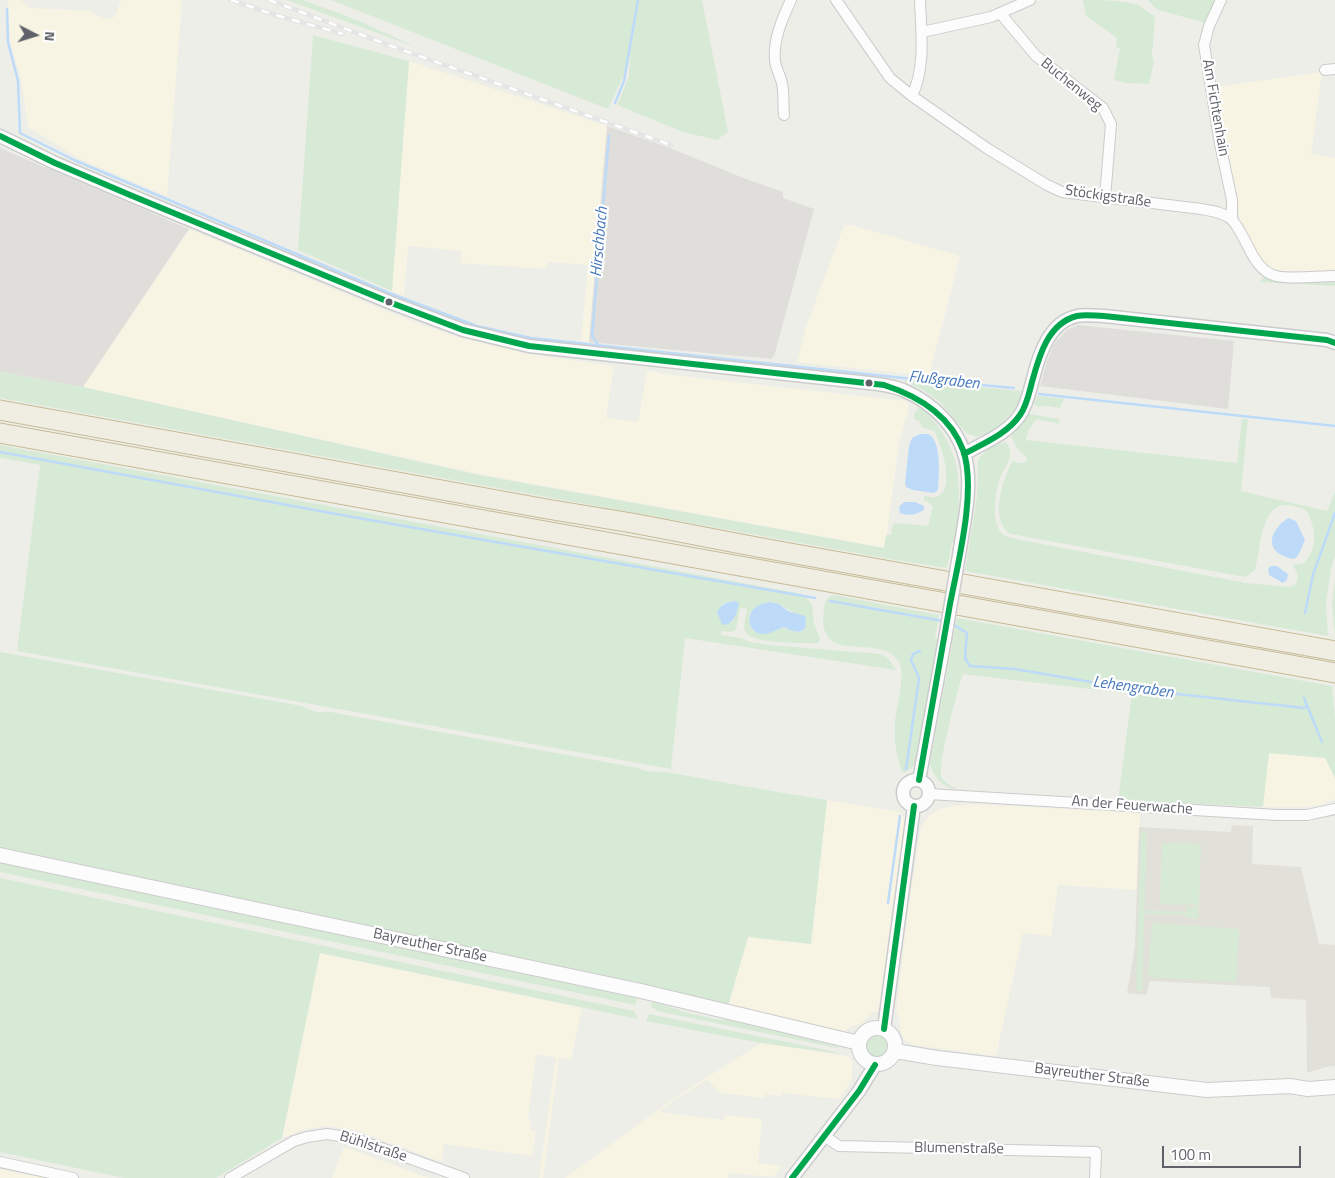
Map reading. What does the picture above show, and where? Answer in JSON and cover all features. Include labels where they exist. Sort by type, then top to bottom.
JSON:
[{"type":"highway","points":[[0,410],[632,523],[1335,652]]},
{"type":"highway","points":[[0,433],[1335,674]]},
{"type":"main road","name":"Bayreuther Straße","points":[[0,855],[632,989],[859,1043]]},
{"type":"main road","points":[[870,1029],[884,1029],[895,1041],[895,1052],[885,1063],[875,1065],[864,1060],[859,1043],[863,1035],[870,1029]]},
{"type":"main road","name":"Bayreuther Straße","points":[[895,1052],[1207,1090],[1335,1086]]},
{"type":"main road","name":"Bayreuther Straße","points":[[1290,1086],[1297,1082],[1335,1078]]},
{"type":"street","points":[[784,115],[782,83],[777,72],[775,59],[776,42],[780,24],[791,0]]},
{"type":"street","name":"Stöckigstraße","points":[[836,0],[890,78],[912,96],[988,149],[1047,185],[1062,192],[1201,209],[1223,214],[1232,220]]},
{"type":"street","points":[[912,96],[918,83],[922,32],[920,0]]},
{"type":"street","points":[[922,32],[991,17],[1030,0]]},
{"type":"street","name":"Am Fichtenhain","points":[[1221,0],[1209,26],[1204,45],[1220,144],[1232,200],[1232,220]]},
{"type":"street","name":"Buchenweg","points":[[1000,13],[1036,56],[1103,108],[1111,124],[1105,198]]},
{"type":"street","points":[[0,136],[55,163],[389,302],[476,334],[529,346],[869,383],[902,390],[933,408],[957,438],[964,454],[967,466],[967,494],[960,550],[919,780]]},
{"type":"street","points":[[1232,220],[1248,248],[1267,272],[1276,276],[1335,276]]},
{"type":"street","points":[[964,454],[1002,432],[1015,421],[1028,398],[1036,366],[1047,340],[1057,326],[1077,316],[1104,316],[1327,340],[1335,343]]},
{"type":"street","points":[[919,780],[925,783],[929,794],[924,804],[914,806],[905,800],[904,789],[909,782],[919,780]]},
{"type":"street","name":"An der Feuerwache","points":[[929,794],[1277,814],[1307,815],[1335,809]]},
{"type":"street","points":[[884,1029],[914,806]]},
{"type":"street","points":[[792,1178],[859,1090],[875,1065]]},
{"type":"street","name":"Bühlstraße","points":[[230,1178],[294,1141],[327,1134],[353,1138],[464,1178]]},
{"type":"street","name":"Blumenstraße","points":[[824,1136],[839,1146],[1096,1152],[1095,1178]]},
{"type":"street","points":[[0,1162],[73,1178]]},
{"type":"shaded area","points":[[8,0],[21,0],[30,8],[90,11],[104,19],[115,17],[121,0],[182,0],[167,196],[80,159],[28,127],[21,79],[10,41]]},
{"type":"shaded area","points":[[409,61],[607,126],[589,342],[581,341],[588,265],[548,262],[546,269],[460,263],[462,251],[408,246],[404,296],[392,291]]},
{"type":"shaded area","points":[[1322,72],[1311,154],[1335,158],[1335,271],[1277,271],[1263,263],[1242,231],[1215,87]]},
{"type":"shaded area","points":[[607,126],[670,148],[783,192],[783,198],[814,209],[772,359],[589,342]]},
{"type":"shaded area","points":[[0,148],[189,229],[83,387],[0,372]]},
{"type":"shaded area","points":[[851,225],[960,256],[929,376],[797,362],[806,327],[844,226]]},
{"type":"shaded area","points":[[189,229],[389,312],[461,338],[528,354],[614,366],[606,418],[638,422],[647,370],[663,374],[905,401],[909,407],[899,443],[885,548],[479,474],[83,387]]},
{"type":"shaded area","points":[[1078,325],[1234,341],[1228,409],[1040,386],[1054,344],[1067,330]]},
{"type":"shaded area","points":[[1268,753],[1326,758],[1335,778],[1335,799],[1321,805],[1306,807],[1263,807]]},
{"type":"shaded area","points":[[827,800],[900,812],[905,821],[878,1012],[873,1012],[862,1023],[847,1028],[846,1032],[728,1006],[748,937],[811,944]]},
{"type":"shaded area","points":[[972,804],[1140,813],[1137,890],[1058,885],[1051,936],[1023,933],[996,1056],[914,1045],[906,1041],[902,1036],[898,1014],[896,1013],[907,919],[921,827],[928,817],[936,811],[947,807]]},
{"type":"shaded area","points":[[1232,825],[1253,826],[1252,864],[1301,867],[1319,944],[1335,945],[1335,1066],[1307,1073],[1306,1000],[1271,998],[1270,987],[1150,981],[1146,995],[1127,993],[1135,946],[1139,827],[1231,832]]},
{"type":"shaded area","points":[[319,953],[582,1008],[571,1060],[559,1058],[543,1178],[539,1178],[556,1058],[536,1054],[528,1119],[531,1120],[530,1130],[536,1131],[532,1156],[444,1144],[442,1162],[355,1130],[327,1126],[306,1129],[282,1138]]},
{"type":"shaded area","points":[[761,1043],[847,1056],[853,1062],[851,1081],[839,1099],[782,1093],[781,1096],[765,1094],[764,1098],[721,1093],[707,1080],[674,1100],[659,1112],[724,1120],[725,1115],[762,1119],[758,1163],[782,1166],[774,1177],[729,1173],[728,1178],[565,1178],[673,1099]]},
{"type":"shaded area","points":[[344,1147],[351,1149],[429,1178],[332,1178]]},
{"type":"shaded area","points":[[0,1169],[46,1178],[0,1178]]},
{"type":"green space","points":[[287,0],[303,0],[357,20],[418,48]]},
{"type":"green space","points":[[331,0],[702,0],[728,132],[717,140],[683,132],[617,105],[629,76],[631,38],[627,68],[608,109]]},
{"type":"green space","points":[[1083,0],[1116,1],[1135,4],[1155,16],[1152,55],[1154,62],[1149,84],[1127,83],[1114,80],[1120,48],[1116,47],[1117,38],[1086,16]]},
{"type":"green space","points":[[1148,0],[1217,0],[1206,23],[1162,11],[1155,8]]},
{"type":"green space","points":[[313,35],[409,61],[392,291],[298,250]]},
{"type":"green space","points":[[1264,277],[1281,282],[1335,281],[1335,286],[1260,282]]},
{"type":"green space","points":[[0,372],[83,387],[479,475],[884,548],[886,535],[891,535],[893,524],[895,523],[928,526],[933,507],[924,501],[924,496],[936,497],[942,493],[946,486],[946,466],[937,437],[934,431],[922,427],[919,421],[914,419],[914,413],[919,408],[922,408],[946,439],[957,471],[959,505],[955,543],[952,543],[947,568],[895,560],[0,398]]},
{"type":"green space","points":[[902,380],[1022,391],[1016,407],[1006,420],[992,430],[977,437],[966,433],[940,402],[923,390]]},
{"type":"green space","points":[[1037,396],[1064,399],[1060,408],[1038,407],[1034,404]]},
{"type":"green space","points":[[1029,414],[1059,419],[1059,424],[1037,419],[1029,429],[1026,440],[1237,463],[1242,419],[1248,419],[1241,491],[1327,511],[1335,492],[1335,556],[1331,568],[1326,603],[1328,636],[965,571],[977,496],[978,460],[990,448],[1006,442],[1010,449],[1010,457],[998,484],[995,516],[1000,530],[1008,537],[1246,583],[1290,587],[1296,584],[1298,575],[1293,565],[1303,564],[1312,551],[1314,532],[1307,511],[1292,505],[1280,506],[1272,511],[1266,520],[1255,570],[1245,577],[1011,534],[1004,528],[1000,519],[1000,499],[1005,477],[1013,460],[1017,463],[1026,461],[1027,458],[1017,449],[1011,436]]},
{"type":"green space","points":[[0,445],[803,594],[812,605],[814,623],[820,638],[817,643],[768,641],[751,637],[744,628],[747,609],[740,608],[736,630],[732,632],[721,631],[721,635],[770,645],[881,654],[888,658],[896,670],[685,638],[671,769],[17,651],[40,465],[0,458]],"holes":[[[735,601],[737,611],[731,623],[721,605]],[[770,602],[793,612],[804,630],[794,632],[784,627],[772,632],[754,630],[750,625],[749,615],[763,603]]]},
{"type":"green space","points":[[1335,579],[1335,637],[1332,604]]},
{"type":"green space","points":[[834,595],[939,615],[935,638],[938,639],[915,765],[904,773],[898,760],[895,736],[901,683],[899,662],[890,653],[878,649],[839,644],[829,639],[824,627],[824,609],[826,600]]},
{"type":"green space","points":[[957,618],[1332,686],[1335,717],[1335,778],[1325,758],[1269,753],[1263,807],[1118,800],[1132,694],[963,674],[948,728],[941,772],[943,780],[958,790],[948,787],[940,782],[930,764]]},
{"type":"green space","points":[[0,652],[302,706],[316,712],[331,712],[639,768],[645,771],[672,773],[827,800],[811,944],[748,937],[728,1006],[0,849]]},
{"type":"green space","points":[[1141,830],[1147,831],[1142,991],[1136,990]]},
{"type":"green space","points":[[1162,843],[1201,844],[1199,905],[1160,904]]},
{"type":"green space","points":[[0,860],[636,996],[637,1001],[635,1005],[0,872]]},
{"type":"green space","points":[[0,878],[634,1011],[638,1019],[320,953],[282,1138],[216,1178],[124,1178],[0,1152]]},
{"type":"green space","points":[[1187,907],[1198,907],[1198,919],[1186,918],[1186,915],[1146,914],[1146,910],[1186,912]]},
{"type":"green space","points":[[1152,923],[1239,929],[1236,982],[1148,977]]},
{"type":"green space","points":[[652,1001],[688,1013],[716,1019],[744,1021],[839,1047],[657,1011],[651,1006]]},
{"type":"green space","points":[[649,1014],[841,1054],[761,1043],[646,1021]]},
{"type":"green space","points":[[876,1036],[884,1039],[887,1047],[884,1055],[876,1058],[868,1055],[865,1047],[868,1039]]},
{"type":"water","points":[[920,434],[928,434],[932,437],[938,451],[938,490],[934,493],[913,490],[906,487],[905,483],[909,446],[912,438]]},
{"type":"water","points":[[904,502],[915,502],[924,506],[924,510],[912,514],[900,513],[899,507]]},
{"type":"water","points":[[1288,518],[1296,521],[1305,540],[1298,556],[1294,559],[1278,553],[1272,542],[1276,530]]},
{"type":"water","points":[[1271,566],[1277,566],[1288,574],[1287,580],[1283,583],[1269,575],[1268,569]]},
{"type":"water","points":[[735,601],[739,603],[735,616],[726,625],[722,624],[717,612],[724,604]]},
{"type":"water","points":[[770,602],[779,604],[788,611],[805,616],[804,630],[798,632],[784,627],[764,634],[753,630],[749,620],[754,608]]},
{"type":"waterway","name":"Hirschbach","points":[[615,103],[624,81],[638,0]]},
{"type":"waterway","name":"Flußgraben","points":[[7,9],[8,42],[18,81],[20,133],[74,160],[389,293],[477,326],[531,338],[1014,388]]},
{"type":"waterway","name":"Hirschbach","points":[[599,346],[592,336],[609,136]]},
{"type":"waterway","name":"Flußgraben","points":[[1039,394],[1335,426]]},
{"type":"waterway","points":[[0,452],[347,516],[815,598]]},
{"type":"waterway","points":[[1305,613],[1313,575],[1335,513]]},
{"type":"waterway","points":[[830,601],[943,621]]},
{"type":"waterway","name":"Lehengraben","points":[[951,623],[967,633],[965,658],[970,666],[1015,669],[1132,689],[1304,708],[1307,706]]},
{"type":"waterway","name":"Lehengraben","points":[[906,769],[919,678],[911,660],[913,654],[920,651]]},
{"type":"waterway","points":[[1304,698],[1322,742]]},
{"type":"waterway","name":"Lehengraben","points":[[888,903],[900,816]]},
{"type":"railway","points":[[231,0],[343,34]]},
{"type":"railway","points":[[269,0],[394,47],[671,145]]},
{"type":"transit line","points":[[0,136],[55,163],[130,195],[389,302],[463,330],[529,346],[884,385],[909,395],[931,408],[950,427],[963,450],[967,466],[968,485],[965,526],[919,780]]},
{"type":"transit line","points":[[964,454],[995,438],[1015,422],[1026,403],[1046,342],[1059,326],[1077,316],[1104,316],[1327,340],[1335,343]]},
{"type":"transit line","points":[[884,1029],[914,806]]},
{"type":"transit line","points":[[792,1178],[859,1091],[875,1065]]}]
